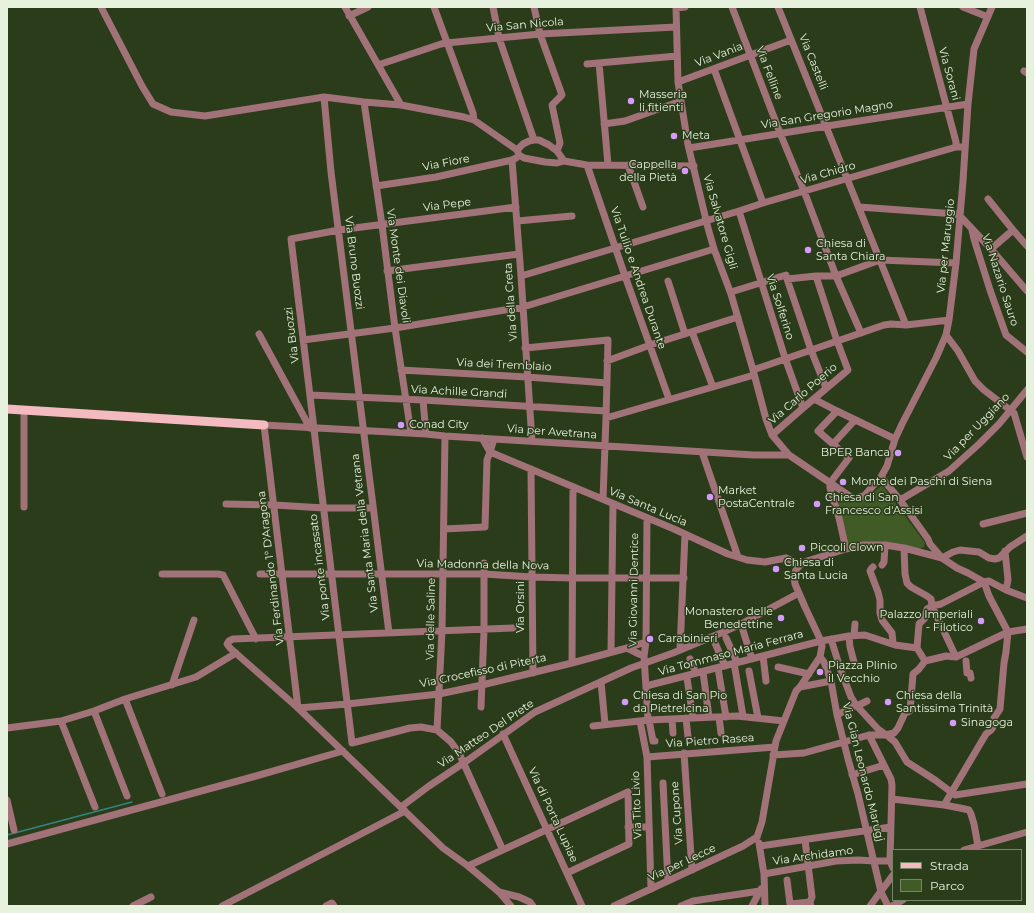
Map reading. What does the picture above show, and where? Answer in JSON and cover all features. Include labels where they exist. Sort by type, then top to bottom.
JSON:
[{"type":"main road","points":[[7,409],[264,425]]},
{"type":"street","points":[[101,7],[153,104],[171,112],[205,116],[324,97],[401,105],[464,117],[474,120],[524,158],[545,162],[557,163],[564,161],[586,165],[694,166]]},
{"type":"street","points":[[345,7],[401,105]]},
{"type":"street","points":[[349,16],[368,7]]},
{"type":"street","points":[[434,7],[473,113],[474,120]]},
{"type":"street","points":[[493,7],[499,38],[534,140],[539,140],[549,144],[564,161]]},
{"type":"street","points":[[534,7],[540,34],[562,95],[552,105],[560,143],[556,151]]},
{"type":"street","points":[[676,8],[685,7]]},
{"type":"street","name":"Via Felline","points":[[732,7],[837,279],[861,333]]},
{"type":"street","name":"Via Castelli","points":[[778,7],[906,325]]},
{"type":"street","name":"Via Sorani","points":[[920,7],[956,142],[956,147]]},
{"type":"street","points":[[963,7],[988,17]]},
{"type":"street","name":"Via per Maruggio","points":[[830,482],[851,497],[858,498],[864,496],[881,477],[887,466],[895,439],[936,358],[946,334],[956,263],[968,104],[974,49],[992,7]]},
{"type":"street","name":"Via Salvatore Gigli","points":[[676,8],[678,82],[689,148],[714,249],[731,292],[766,419],[772,435],[789,455]]},
{"type":"street","name":"Via San Nicola","points":[[378,65],[446,43],[540,34],[676,26]]},
{"type":"street","name":"Via Vania","points":[[678,82],[791,40]]},
{"type":"street","points":[[587,64],[677,56]]},
{"type":"street","points":[[599,63],[608,165]]},
{"type":"street","points":[[714,68],[763,203]]},
{"type":"street","name":"Via Bruno Buozzi","points":[[324,97],[331,172],[364,431]]},
{"type":"street","points":[[604,124],[625,121],[681,101]]},
{"type":"street","name":"Via Monte dei Diavoli","points":[[364,102],[405,400],[411,433]]},
{"type":"street","name":"Via San Gregorio Magno","points":[[689,148],[968,104]]},
{"type":"street","name":"Via Fiore","points":[[376,186],[436,176],[512,160],[523,144],[534,140]]},
{"type":"street","name":"Via Chidro","points":[[521,276],[804,191],[956,147],[965,147]]},
{"type":"street","name":"Via della Creta","points":[[512,160],[532,441]]},
{"type":"street","name":"Via Tullio e Andrea Durante","points":[[586,165],[670,399]]},
{"type":"street","points":[[628,165],[643,207]]},
{"type":"street","points":[[988,198],[1012,230],[1027,246]]},
{"type":"street","points":[[859,207],[956,214],[960,216],[991,249],[1027,291]]},
{"type":"street","name":"Via Pepe","points":[[292,239],[339,230],[516,208]]},
{"type":"street","name":"Via Solferino","points":[[739,211],[785,358],[803,408]]},
{"type":"street","points":[[516,221],[572,216]]},
{"type":"street","name":"Via Nazario Sauro","points":[[972,230],[1006,335],[1027,352]]},
{"type":"street","points":[[991,249],[1012,230]]},
{"type":"street","name":"Via Buozzi","points":[[292,239],[310,395],[312,428]]},
{"type":"street","points":[[303,340],[395,328],[523,307],[714,249]]},
{"type":"street","points":[[387,271],[519,254]]},
{"type":"street","points":[[787,279],[816,276],[837,279],[880,260],[956,263]]},
{"type":"street","points":[[731,292],[786,275],[811,350],[826,388]]},
{"type":"street","points":[[816,276],[838,341]]},
{"type":"street","points":[[668,281],[688,333],[712,387]]},
{"type":"street","points":[[607,362],[650,345],[738,317]]},
{"type":"street","name":"Via Achille Grandi","points":[[310,395],[423,400],[606,414],[670,399],[712,387],[754,372],[785,358],[891,324],[906,325],[949,320]]},
{"type":"street","points":[[259,334],[312,428]]},
{"type":"street","points":[[946,334],[958,351],[975,381],[1014,414],[1027,457]]},
{"type":"street","points":[[525,348],[608,340],[603,499]]},
{"type":"street","name":"Via Carlo Poerio","points":[[772,435],[848,370],[838,341]]},
{"type":"street","name":"Via dei Tremblaio","points":[[401,370],[606,383]]},
{"type":"street","name":"Via per Uggiano","points":[[900,500],[949,471],[979,444],[1027,390]]},
{"type":"street","points":[[814,398],[837,411],[895,439]]},
{"type":"street","points":[[423,400],[426,434]]},
{"type":"street","points":[[24,410],[24,507]]},
{"type":"street","points":[[837,411],[818,431],[849,458],[830,482],[830,488],[846,549]]},
{"type":"street","points":[[833,444],[855,420]]},
{"type":"street","name":"Via per Avetrana","points":[[264,425],[754,455],[789,455]]},
{"type":"street","name":"Via Ferdinando 1° D'Aragona","points":[[264,425],[298,708]]},
{"type":"street","name":"Via ponte incassato","points":[[312,428],[324,508],[352,744],[410,728],[421,727],[437,730]]},
{"type":"street","name":"Via Santa Maria della Vetrana","points":[[364,431],[389,633]]},
{"type":"street","name":"Via delle Saline","points":[[437,730],[442,631],[445,436]]},
{"type":"street","points":[[482,438],[490,452]]},
{"type":"street","points":[[444,529],[485,527],[487,460],[494,439]]},
{"type":"street","name":"Via Santa Lucia","points":[[490,452],[685,534],[728,554],[747,560],[765,562],[786,558],[800,565]]},
{"type":"street","points":[[702,452],[738,557]]},
{"type":"street","points":[[789,455],[830,482]]},
{"type":"street","name":"Via Orsini","points":[[532,469],[533,672]]},
{"type":"street","points":[[881,477],[900,500],[930,544],[942,558],[957,568],[984,582],[989,596],[1008,632],[1000,709],[994,718],[993,727],[986,734],[944,805]]},
{"type":"street","points":[[572,663],[573,487]]},
{"type":"street","points":[[226,504],[324,508],[373,508]]},
{"type":"street","points":[[611,652],[614,504]]},
{"type":"street","points":[[983,524],[1027,512]]},
{"type":"street","name":"Via Giovanni Dentice","points":[[647,518],[646,642],[644,659],[648,720],[653,741],[655,741]]},
{"type":"street","points":[[680,650],[685,534]]},
{"type":"street","points":[[765,906],[764,878],[760,846],[757,837],[762,822],[776,741],[796,691],[820,657],[822,646],[799,594],[794,575],[796,570],[806,561],[864,545],[885,545],[904,548],[942,558],[960,550],[979,552],[989,558],[994,559],[999,558],[1005,551],[1027,536]]},
{"type":"street","points":[[923,553],[929,550],[930,544]]},
{"type":"street","points":[[882,565],[884,562],[885,545]]},
{"type":"street","points":[[904,548],[905,574],[907,583],[931,599],[932,606],[956,657]]},
{"type":"street","points":[[1005,551],[1008,580],[1006,590]]},
{"type":"street","points":[[481,707],[484,630],[484,563]]},
{"type":"street","points":[[872,569],[880,600],[880,613],[882,620],[892,633],[892,643]]},
{"type":"street","points":[[162,574],[223,575],[256,639]]},
{"type":"street","name":"Via Madonna della Nova","points":[[260,574],[484,574],[572,578],[684,578]]},
{"type":"street","points":[[924,661],[917,648],[919,624],[925,618],[927,609],[941,604],[984,582],[989,581],[1006,590],[1027,598]]},
{"type":"street","name":"Via Matteo Del Prete","points":[[222,906],[338,846],[403,809],[429,786],[468,760],[534,712],[631,668],[639,659],[680,650],[741,624],[799,594]]},
{"type":"street","points":[[172,685],[194,620]]},
{"type":"street","points":[[741,624],[752,659]]},
{"type":"street","points":[[855,624],[851,635],[850,647],[855,666]]},
{"type":"street","points":[[511,906],[499,892],[468,866],[443,848],[298,708],[227,644],[229,641],[234,639],[513,628]]},
{"type":"street","points":[[773,755],[804,754],[869,735],[885,735],[894,733],[906,712],[910,711],[912,674],[919,669],[924,661],[946,656],[956,657],[1008,632],[1027,629]]},
{"type":"street","name":"Via Tommaso Maria Ferrara","points":[[646,686],[821,641],[851,635],[865,635],[895,645],[917,648]]},
{"type":"street","points":[[726,638],[735,663],[743,716]]},
{"type":"street","points":[[831,639],[841,672],[851,697],[856,705],[878,729],[895,742],[907,762],[956,795],[1027,784]]},
{"type":"street","name":"Via Crocefisso di Piterta","points":[[298,708],[439,694],[572,663],[646,642]]},
{"type":"street","points":[[715,643],[722,667],[723,717],[721,733]]},
{"type":"street","points":[[627,648],[644,659]]},
{"type":"street","points":[[7,728],[62,722],[124,699],[196,677],[236,653]]},
{"type":"street","points":[[763,656],[766,681]]},
{"type":"street","points":[[800,687],[831,682],[824,662],[820,657]]},
{"type":"street","points":[[690,659],[700,672],[709,717]]},
{"type":"street","points":[[966,661],[967,673],[970,674],[971,678]]},
{"type":"street","points":[[778,668],[809,674]]},
{"type":"street","points":[[749,671],[758,718]]},
{"type":"street","points":[[687,678],[690,718],[688,737]]},
{"type":"street","points":[[601,682],[605,724]]},
{"type":"street","name":"Via Gian Leonardo Marugj","points":[[831,682],[837,715],[867,830],[881,892],[888,906]]},
{"type":"street","points":[[124,699],[162,794]]},
{"type":"street","points":[[837,715],[867,701]]},
{"type":"street","points":[[94,711],[127,796]]},
{"type":"street","points":[[593,726],[648,720],[743,716],[784,721]]},
{"type":"street","points":[[672,719],[673,733]]},
{"type":"street","name":"Via Tito Livio","points":[[640,721],[647,756],[651,889]]},
{"type":"street","points":[[62,722],[95,807]]},
{"type":"street","points":[[437,730],[451,742],[459,753],[501,846]]},
{"type":"street","name":"Via di Porta Lupiae","points":[[503,734],[582,906]]},
{"type":"street","points":[[869,735],[891,778],[892,799],[890,861],[892,866]]},
{"type":"street","name":"Via Pietro Rasea","points":[[647,756],[775,748]]},
{"type":"street","points":[[7,844],[343,751]]},
{"type":"street","name":"Via Cupone","points":[[684,754],[692,870]]},
{"type":"street","points":[[852,775],[884,765]]},
{"type":"street","points":[[663,784],[668,881]]},
{"type":"street","points":[[468,866],[628,792],[629,844],[568,873]]},
{"type":"street","points":[[892,799],[944,805],[969,810],[974,824],[978,846]]},
{"type":"street","points":[[7,800],[14,830]]},
{"type":"street","points":[[628,827],[649,828]]},
{"type":"street","points":[[760,846],[891,827]]},
{"type":"street","points":[[968,849],[1027,832]]},
{"type":"street","name":"Via per Lecce","points":[[614,906],[743,846],[757,837]]},
{"type":"street","points":[[787,880],[790,905],[810,904],[812,897],[805,840]]},
{"type":"street","name":"Via Archidamo","points":[[764,878],[808,866],[836,861],[890,861]]},
{"type":"street","points":[[870,906],[892,876]]},
{"type":"street","points":[[752,906],[760,891],[764,878]]},
{"type":"street","points":[[681,906],[760,891]]},
{"type":"street","points":[[499,892],[530,902],[533,906]]},
{"type":"street","points":[[132,906],[151,896]]},
{"type":"street","points":[[892,906],[901,901]]},
{"type":"street","points":[[326,906],[332,903],[334,906]]},
{"type":"green space","points":[[882,485],[923,540],[925,543],[924,547],[918,549],[872,542],[848,544],[835,492],[853,502],[858,502],[867,498]]},
{"type":"waterway","points":[[7,835],[132,802]]},
{"type":"place","name":"Masseria li fitienti","points":[[631,101]]},
{"type":"place","name":"Meta","points":[[674,136]]},
{"type":"place","name":"Cappella della Pietà","points":[[685,171]]},
{"type":"place","name":"Chiesa di Santa Chiara","points":[[808,250]]},
{"type":"place","name":"Conad City","points":[[401,425]]},
{"type":"place","name":"BPER Banca","points":[[898,453]]},
{"type":"place","name":"Monte dei Paschi di Siena","points":[[843,482]]},
{"type":"place","name":"Market PostaCentrale","points":[[710,497]]},
{"type":"place","name":"Chiesa di San Francesco d'Assisi","points":[[817,504]]},
{"type":"place","name":"Piccoli Clown","points":[[802,548]]},
{"type":"place","name":"Chiesa di Santa Lucia","points":[[776,569]]},
{"type":"place","name":"Monastero delle Benedettine","points":[[781,618]]},
{"type":"place","name":"Palazzo Imperiali - Filotico","points":[[981,621]]},
{"type":"place","name":"Carabinieri","points":[[650,639]]},
{"type":"place","name":"Piazza Plinio il Vecchio","points":[[820,672]]},
{"type":"place","name":"Chiesa di San Pio da Pietrelcina","points":[[625,702]]},
{"type":"place","name":"Chiesa della Santissima Trinità","points":[[888,702]]},
{"type":"place","name":"Sinagoga","points":[[953,723]]}]
